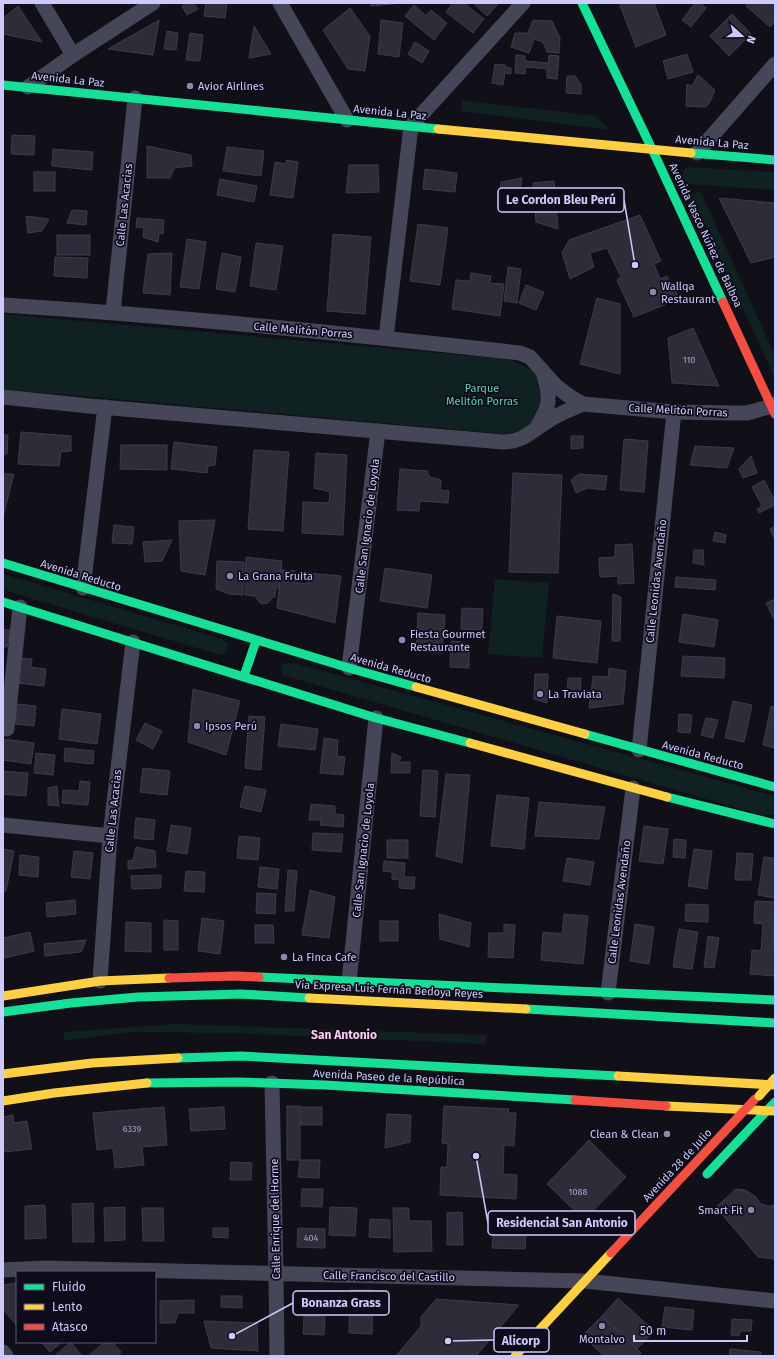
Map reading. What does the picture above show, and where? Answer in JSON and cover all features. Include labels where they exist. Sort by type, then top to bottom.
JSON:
[{"type":"main road","name":"Avenida Vasco Núñez de Balboa","points":[[582,3],[774,408]]},
{"type":"main road","name":"Avenida La Paz","points":[[3,85],[347,120],[775,160]]},
{"type":"main road","name":"Avenida Reducto","points":[[3,563],[349,668],[775,787]]},
{"type":"main road","points":[[3,602],[376,718],[633,788],[775,824]]},
{"type":"main road","points":[[244,676],[256,641]]},
{"type":"main road","points":[[764,821],[775,817]]},
{"type":"main road","points":[[3,996],[100,982],[235,976],[775,1000]]},
{"type":"main road","name":"Vía Expresa Luis Fernán Bedoya Reyes","points":[[3,1012],[125,998],[241,994],[775,1023]]},
{"type":"main road","points":[[3,1074],[99,1062],[172,1057],[241,1056],[775,1085]]},
{"type":"main road","name":"Avenida 28 de Julio","points":[[515,1356],[588,1287],[775,1078]]},
{"type":"main road","name":"Avenida Paseo de la República","points":[[3,1101],[54,1093],[140,1083],[204,1082],[272,1083],[771,1111]]},
{"type":"main road","points":[[699,1181],[771,1111],[775,1102]]},
{"type":"street","points":[[42,3],[73,55]]},
{"type":"street","points":[[28,87],[73,55],[153,3]]},
{"type":"street","points":[[280,3],[347,120]]},
{"type":"street","points":[[386,338],[411,126],[523,3]]},
{"type":"street","points":[[697,153],[775,64]]},
{"type":"street","name":"Calle Las Acacias","points":[[113,312],[135,98]]},
{"type":"street","name":"Calle Melitón Porras","points":[[3,305],[113,312],[386,338],[520,353],[530,357],[556,386],[583,404],[674,412],[748,413],[774,408]]},
{"type":"street","points":[[534,431],[545,414],[548,403],[549,392],[544,374]]},
{"type":"street","points":[[3,397],[503,442],[514,442],[524,438],[549,420],[583,404]]},
{"type":"street","points":[[83,588],[105,407]]},
{"type":"street","name":"Calle Leonidas Avendaño","points":[[639,750],[674,412]]},
{"type":"street","name":"Calle San Ignacio de Loyola","points":[[349,668],[378,431]]},
{"type":"street","points":[[7,729],[20,607]]},
{"type":"street","name":"Calle Las Acacias","points":[[100,982],[110,836],[133,642]]},
{"type":"street","name":"Calle San Ignacio de Loyola","points":[[349,982],[376,718]]},
{"type":"street","name":"Calle Leonidas Avendaño","points":[[608,993],[633,788]]},
{"type":"street","points":[[3,825],[110,836]]},
{"type":"street","name":"Calle Enrique del Horme","points":[[272,1083],[276,1274],[276,1356]]},
{"type":"street","name":"Calle Francisco del Castillo","points":[[3,1270],[46,1268],[276,1274],[588,1287],[605,1279],[775,1301]]},
{"type":"street","points":[[3,1352],[6,1356]]},
{"type":"green space","points":[[462,100],[595,116],[610,130],[461,111]]},
{"type":"green space","points":[[686,167],[775,172],[775,190],[688,184],[683,177],[683,171]]},
{"type":"green space","points":[[701,192],[775,356],[775,379],[691,194]]},
{"type":"green space","name":"Parque Melitón Porras","points":[[3,314],[507,359],[524,366],[537,374],[546,399],[535,422],[523,430],[506,434],[3,389]]},
{"type":"green space","points":[[3,574],[222,639],[228,644],[225,654],[217,654],[3,590]]},
{"type":"green space","points":[[495,579],[549,583],[542,658],[488,654]]},
{"type":"green space","points":[[284,663],[294,663],[775,796],[775,814],[764,816],[282,675],[281,667]]},
{"type":"green space","points":[[175,1024],[487,1035],[485,1044],[233,1033],[130,1032],[64,1041],[64,1032]]},
{"type":"building","points":[[187,3],[194,3],[198,9],[187,15],[182,6]]},
{"type":"building","points":[[206,3],[227,3],[225,18],[204,16]]},
{"type":"building","points":[[371,3],[402,3],[371,6]]},
{"type":"building","points":[[453,3],[464,3],[484,19],[473,33],[446,12]]},
{"type":"building","points":[[473,3],[499,3],[487,16]]},
{"type":"building","points":[[619,3],[654,3],[666,35],[636,47]]},
{"type":"building","points":[[695,3],[700,3],[706,8],[691,27],[682,20]]},
{"type":"building","points":[[748,3],[775,3],[775,22],[770,27],[746,6]]},
{"type":"building","points":[[414,5],[426,16],[431,10],[447,23],[434,40],[405,16]]},
{"type":"building","points":[[18,6],[42,42],[3,34],[3,18]]},
{"type":"building","points":[[350,8],[370,36],[365,71],[348,69],[323,30]]},
{"type":"building","points":[[732,14],[751,34],[729,56],[710,36]]},
{"type":"building","points":[[159,20],[153,55],[108,49]]},
{"type":"building","points":[[381,20],[403,23],[399,57],[378,54]]},
{"type":"building","points":[[533,20],[552,21],[560,38],[559,53],[547,52],[543,42],[534,39],[529,53],[511,47],[515,33],[528,33]]},
{"type":"building","points":[[254,26],[271,54],[249,58]]},
{"type":"building","points":[[167,31],[178,33],[176,50],[164,49]]},
{"type":"building","points":[[190,33],[203,35],[200,61],[186,60]]},
{"type":"building","points":[[415,42],[429,51],[422,63],[408,54]]},
{"type":"building","points":[[687,54],[693,72],[668,79],[663,61]]},
{"type":"building","points":[[516,55],[525,56],[525,61],[548,63],[549,55],[559,56],[557,79],[547,78],[547,69],[526,67],[525,74],[515,73]]},
{"type":"building","points":[[495,64],[505,65],[505,67],[511,68],[511,74],[505,73],[503,85],[492,83]]},
{"type":"building","points":[[698,75],[715,90],[706,107],[686,106],[687,84],[692,86]]},
{"type":"building","points":[[567,76],[575,76],[581,84],[581,94],[566,93]]},
{"type":"building","points":[[12,135],[35,136],[34,155],[11,154]]},
{"type":"building","points":[[147,146],[191,155],[192,166],[174,168],[170,178],[147,178]]},
{"type":"building","points":[[227,147],[264,151],[261,176],[223,171]]},
{"type":"building","points":[[53,149],[93,152],[92,170],[52,166]]},
{"type":"building","points":[[286,160],[298,162],[293,198],[270,195],[275,162],[286,164]]},
{"type":"building","points":[[349,165],[378,165],[379,192],[346,193]]},
{"type":"building","points":[[425,169],[457,173],[455,192],[423,189]]},
{"type":"building","points":[[34,172],[55,172],[55,191],[34,191]]},
{"type":"building","points":[[522,178],[518,207],[498,204],[501,182]]},
{"type":"building","points":[[220,179],[257,186],[254,202],[217,195]]},
{"type":"building","points":[[554,181],[558,229],[536,222],[533,183]]},
{"type":"building","points":[[719,198],[775,203],[775,257],[751,263]]},
{"type":"building","points":[[72,210],[87,211],[86,225],[67,223]]},
{"type":"building","points":[[640,215],[661,261],[654,264],[660,279],[667,276],[672,289],[674,288],[679,299],[634,317],[617,280],[621,277],[607,248],[590,253],[594,267],[570,279],[562,253],[569,240]]},
{"type":"building","points":[[26,216],[49,219],[42,231],[28,233]]},
{"type":"building","points":[[137,218],[164,220],[163,234],[159,233],[158,242],[143,237],[144,228],[136,227]]},
{"type":"building","points":[[418,224],[448,228],[440,285],[410,281]]},
{"type":"building","points":[[333,234],[371,237],[365,314],[327,311]]},
{"type":"building","points":[[57,235],[90,235],[90,255],[57,255]]},
{"type":"building","points":[[187,239],[206,242],[199,289],[180,287]]},
{"type":"building","points":[[256,243],[283,246],[276,290],[250,286]]},
{"type":"building","points":[[172,253],[170,295],[143,293],[148,254]]},
{"type":"building","points":[[222,253],[241,257],[235,292],[216,289]]},
{"type":"building","points":[[55,257],[88,258],[87,278],[54,276]]},
{"type":"building","points":[[508,267],[521,269],[517,303],[504,301]]},
{"type":"building","points":[[471,273],[491,276],[490,283],[504,284],[500,316],[452,309],[456,280],[470,281]]},
{"type":"building","points":[[526,285],[544,292],[536,310],[519,303]]},
{"type":"building","points":[[597,298],[620,304],[620,374],[580,364]]},
{"type":"building","points":[[693,328],[719,386],[672,383],[668,338]]},
{"type":"building","points":[[21,432],[71,436],[71,451],[61,452],[59,466],[18,464]]},
{"type":"building","points":[[3,435],[8,435],[7,454],[3,454]]},
{"type":"building","points":[[571,436],[583,436],[583,448],[571,449]]},
{"type":"building","points":[[624,439],[648,441],[644,492],[620,490]]},
{"type":"building","points":[[174,442],[217,447],[215,465],[208,466],[207,473],[171,469]]},
{"type":"building","points":[[121,445],[167,445],[167,470],[120,469]]},
{"type":"building","points":[[695,446],[734,448],[727,468],[690,465]]},
{"type":"building","points":[[254,450],[289,452],[283,531],[248,529]]},
{"type":"building","points":[[316,453],[347,455],[343,535],[302,533],[303,502],[329,503],[330,492],[314,488]]},
{"type":"building","points":[[751,456],[757,473],[743,478],[739,469]]},
{"type":"building","points":[[400,469],[427,471],[430,477],[441,480],[440,490],[449,491],[448,503],[420,501],[419,511],[397,510]]},
{"type":"building","points":[[513,473],[562,475],[558,573],[509,572]]},
{"type":"building","points":[[3,474],[14,474],[3,517]]},
{"type":"building","points":[[579,474],[607,476],[605,490],[588,488],[576,493],[571,480]]},
{"type":"building","points":[[764,480],[775,501],[775,505],[759,513],[757,509],[762,506],[752,487]]},
{"type":"building","points":[[215,520],[205,575],[181,571],[179,521]]},
{"type":"building","points":[[114,525],[134,527],[132,544],[112,543]]},
{"type":"building","points":[[775,526],[775,540],[770,529]]},
{"type":"building","points":[[715,532],[726,535],[725,543],[713,541]]},
{"type":"building","points":[[172,540],[162,561],[145,562],[143,542]]},
{"type":"building","points":[[632,544],[634,583],[618,584],[618,576],[600,577],[599,558],[615,557],[615,545]]},
{"type":"building","points":[[694,550],[703,550],[704,565],[693,563]]},
{"type":"building","points":[[246,557],[282,561],[279,588],[276,588],[275,597],[273,597],[268,603],[260,603],[255,596],[245,595]]},
{"type":"building","name":"La Grana Fruita","points":[[217,561],[244,562],[243,595],[229,594],[216,589]]},
{"type":"building","points":[[385,568],[432,575],[427,608],[380,601]]},
{"type":"building","points":[[281,570],[295,571],[294,582],[307,584],[308,573],[341,576],[335,623],[277,608]]},
{"type":"building","points":[[676,577],[716,580],[715,590],[675,587]]},
{"type":"building","points":[[613,594],[621,597],[620,641],[612,641]]},
{"type":"building","points":[[775,599],[775,621],[766,603]]},
{"type":"building","points":[[462,608],[483,609],[482,630],[461,629]]},
{"type":"building","points":[[418,613],[445,615],[442,653],[416,651]]},
{"type":"building","points":[[683,614],[718,620],[714,647],[679,642]]},
{"type":"building","points":[[557,616],[601,621],[597,663],[553,658]]},
{"type":"building","points":[[3,630],[11,630],[7,647],[3,647]]},
{"type":"building","points":[[451,641],[463,642],[469,649],[469,668],[450,667]]},
{"type":"building","points":[[683,656],[725,658],[724,678],[681,676]]},
{"type":"building","points":[[20,658],[32,659],[31,667],[46,669],[44,686],[17,683]]},
{"type":"building","points":[[609,668],[626,671],[623,704],[589,708],[593,676],[608,677]]},
{"type":"building","points":[[535,674],[548,674],[547,703],[534,699]]},
{"type":"building","points":[[568,678],[581,678],[580,695],[567,695]]},
{"type":"building","points":[[193,689],[240,701],[226,755],[188,742]]},
{"type":"building","points":[[733,701],[752,705],[744,742],[725,738]]},
{"type":"building","points":[[17,704],[36,706],[34,726],[15,724]]},
{"type":"building","points":[[771,706],[775,707],[775,748],[763,745]]},
{"type":"building","points":[[62,709],[101,714],[97,744],[59,739]]},
{"type":"building","points":[[679,714],[692,715],[690,733],[678,732]]},
{"type":"building","points":[[249,716],[265,717],[261,770],[245,768]]},
{"type":"building","points":[[706,718],[718,720],[713,738],[701,735]]},
{"type":"building","points":[[145,723],[162,731],[153,749],[136,740]]},
{"type":"building","points":[[281,724],[318,729],[315,750],[278,746]]},
{"type":"building","points":[[324,738],[338,740],[337,756],[345,757],[343,775],[320,773]]},
{"type":"building","points":[[3,739],[34,743],[31,764],[3,760]]},
{"type":"building","points":[[65,748],[94,751],[93,764],[64,761]]},
{"type":"building","points":[[36,753],[55,755],[53,775],[34,773]]},
{"type":"building","points":[[392,753],[401,757],[399,762],[410,762],[410,773],[391,773]]},
{"type":"building","points":[[143,768],[170,771],[167,795],[140,792]]},
{"type":"building","points":[[423,770],[438,771],[435,817],[420,816]]},
{"type":"building","points":[[3,771],[28,773],[26,796],[3,794]]},
{"type":"building","points":[[446,774],[470,775],[462,863],[436,856]]},
{"type":"building","points":[[80,781],[90,782],[88,805],[62,803],[63,790],[79,791]]},
{"type":"building","points":[[57,786],[59,806],[48,805],[48,788]]},
{"type":"building","points":[[245,786],[266,790],[261,812],[240,807]]},
{"type":"building","points":[[497,795],[529,798],[524,849],[491,846]]},
{"type":"building","points":[[539,802],[605,807],[599,839],[535,836]]},
{"type":"building","points":[[311,804],[335,806],[335,814],[344,815],[343,827],[320,825],[321,820],[309,820]]},
{"type":"building","points":[[136,818],[155,820],[153,840],[134,838]]},
{"type":"building","points":[[171,825],[191,828],[187,854],[167,851]]},
{"type":"building","points":[[644,826],[668,829],[663,864],[639,861]]},
{"type":"building","points":[[313,833],[343,834],[341,852],[312,850]]},
{"type":"building","points":[[239,836],[260,838],[258,860],[237,858]]},
{"type":"building","points":[[674,839],[686,840],[685,858],[673,857]]},
{"type":"building","points":[[387,840],[408,840],[408,858],[387,858]]},
{"type":"building","points":[[136,847],[155,851],[156,867],[128,869],[128,861],[133,860]]},
{"type":"building","points":[[3,849],[14,851],[6,891],[3,892]]},
{"type":"building","points":[[694,849],[712,851],[707,889],[688,886]]},
{"type":"building","points":[[74,851],[93,853],[90,879],[71,877]]},
{"type":"building","points":[[737,853],[753,854],[751,880],[735,880]]},
{"type":"building","points":[[20,855],[39,857],[38,877],[19,875]]},
{"type":"building","points":[[764,857],[775,858],[775,898],[758,895]]},
{"type":"building","points":[[567,858],[594,862],[590,885],[563,881]]},
{"type":"building","points":[[384,861],[405,863],[404,877],[415,877],[414,889],[399,888],[400,880],[392,879],[392,872],[383,871]]},
{"type":"building","points":[[260,867],[279,869],[277,889],[258,887]]},
{"type":"building","points":[[288,870],[297,871],[294,911],[285,911]]},
{"type":"building","points":[[186,871],[205,872],[204,892],[184,891]]},
{"type":"building","points":[[161,875],[161,888],[132,889],[131,876]]},
{"type":"building","points":[[310,890],[335,897],[329,938],[302,935]]},
{"type":"building","points":[[257,893],[276,894],[275,914],[256,913]]},
{"type":"building","points":[[75,900],[76,914],[47,917],[46,903]]},
{"type":"building","points":[[755,901],[775,902],[773,949],[775,949],[775,976],[750,974],[752,950],[761,951],[763,924],[754,923]]},
{"type":"building","points":[[686,904],[708,905],[708,922],[685,921]]},
{"type":"building","points":[[439,914],[471,923],[469,947],[440,939]]},
{"type":"building","points":[[564,914],[588,916],[583,964],[541,960],[543,932],[562,934]]},
{"type":"building","points":[[202,918],[224,921],[220,954],[198,951]]},
{"type":"building","points":[[164,920],[178,921],[178,950],[164,950]]},
{"type":"building","points":[[380,921],[398,921],[398,941],[380,941]]},
{"type":"building","points":[[126,922],[151,923],[151,952],[125,951]]},
{"type":"building","points":[[504,924],[515,925],[513,958],[488,957],[489,933],[504,933]]},
{"type":"building","points":[[635,924],[654,927],[649,964],[630,961]]},
{"type":"building","points":[[255,925],[273,925],[274,943],[255,943]]},
{"type":"building","points":[[679,929],[698,932],[692,969],[673,967]]},
{"type":"building","points":[[30,932],[34,951],[5,958],[3,951],[3,938]]},
{"type":"building","points":[[708,936],[719,938],[714,968],[704,967]]},
{"type":"building","points":[[86,940],[81,952],[45,956],[44,944]]},
{"type":"building","points":[[287,1106],[300,1106],[300,1160],[287,1160]]},
{"type":"building","points":[[444,1106],[509,1109],[508,1113],[516,1113],[514,1146],[504,1145],[503,1174],[517,1175],[516,1199],[440,1195],[441,1167],[447,1167],[448,1144],[442,1143]]},
{"type":"building","points":[[164,1107],[167,1145],[142,1147],[144,1165],[115,1168],[113,1148],[97,1150],[93,1113]]},
{"type":"building","points":[[224,1107],[225,1129],[191,1131],[189,1109]]},
{"type":"building","points":[[301,1107],[322,1107],[322,1125],[301,1125]]},
{"type":"building","points":[[387,1114],[411,1115],[410,1142],[385,1148]]},
{"type":"building","points":[[13,1115],[14,1123],[27,1121],[32,1149],[3,1152],[3,1117]]},
{"type":"building","points":[[589,1140],[626,1177],[584,1220],[547,1184]]},
{"type":"building","points":[[300,1160],[320,1160],[319,1178],[298,1177]]},
{"type":"building","points":[[231,1162],[252,1163],[251,1180],[230,1180]]},
{"type":"building","points":[[302,1189],[323,1189],[322,1207],[301,1206]]},
{"type":"building","points":[[736,1189],[745,1190],[755,1196],[761,1204],[769,1206],[775,1205],[775,1259],[758,1257],[716,1207]]},
{"type":"building","points":[[93,1203],[94,1242],[73,1242],[72,1204]]},
{"type":"building","points":[[45,1205],[46,1238],[25,1239],[25,1206]]},
{"type":"building","points":[[125,1207],[125,1240],[105,1241],[104,1208]]},
{"type":"building","points":[[330,1207],[357,1208],[355,1236],[329,1235]]},
{"type":"building","points":[[142,1208],[163,1208],[164,1241],[143,1241]]},
{"type":"building","points":[[393,1208],[409,1208],[409,1221],[431,1221],[432,1251],[394,1252]]},
{"type":"building","points":[[462,1212],[463,1245],[447,1245],[447,1213]]},
{"type":"building","points":[[503,1218],[527,1219],[525,1249],[492,1248],[494,1224],[503,1225]]},
{"type":"building","points":[[370,1219],[390,1220],[390,1238],[369,1237]]},
{"type":"building","points":[[213,1228],[228,1228],[228,1238],[213,1237]]},
{"type":"building","points":[[298,1228],[325,1229],[325,1248],[297,1247]]},
{"type":"building","points":[[16,1283],[16,1325],[3,1309],[3,1285]]},
{"type":"building","points":[[350,1290],[373,1290],[372,1334],[349,1333]]},
{"type":"building","points":[[221,1296],[242,1296],[242,1308],[221,1307]]},
{"type":"building","points":[[618,1298],[654,1331],[637,1349],[602,1316]]},
{"type":"building","points":[[436,1299],[519,1305],[476,1356],[396,1356],[421,1326],[421,1317]]},
{"type":"building","points":[[194,1300],[194,1313],[178,1313],[175,1323],[160,1323],[160,1301]]},
{"type":"building","points":[[665,1307],[694,1310],[692,1330],[662,1327]]},
{"type":"building","points":[[304,1316],[325,1317],[324,1335],[303,1334]]},
{"type":"building","name":"Montalvo","points":[[602,1316],[641,1353],[639,1356],[604,1356],[582,1336]]},
{"type":"building","points":[[732,1319],[752,1320],[751,1331],[740,1331],[739,1336],[731,1335]]},
{"type":"building","points":[[204,1321],[257,1323],[258,1351],[211,1348]]},
{"type":"building","points":[[42,1343],[61,1343],[50,1352]]},
{"type":"building","points":[[70,1343],[72,1343],[81,1355],[80,1356],[54,1356]]},
{"type":"building","points":[[104,1343],[113,1343],[121,1352],[116,1356],[88,1356]]},
{"type":"building","points":[[730,1349],[761,1352],[760,1356],[729,1356]]},
{"type":"traffic: fast","points":[[582,3],[723,302]]},
{"type":"traffic: fast","points":[[3,85],[438,129]]},
{"type":"traffic: fast","points":[[691,153],[775,160]]},
{"type":"traffic: fast","points":[[3,563],[416,687]]},
{"type":"traffic: fast","points":[[3,602],[376,718],[470,743]]},
{"type":"traffic: fast","points":[[244,676],[256,641]]},
{"type":"traffic: fast","points":[[585,734],[775,787]]},
{"type":"traffic: fast","points":[[667,797],[775,824]]},
{"type":"traffic: fast","points":[[259,977],[775,1000]]},
{"type":"traffic: fast","points":[[3,1012],[71,1003],[138,997],[241,994],[309,998]]},
{"type":"traffic: fast","points":[[526,1009],[775,1023]]},
{"type":"traffic: fast","points":[[178,1058],[241,1056],[618,1076]]},
{"type":"traffic: fast","points":[[147,1083],[238,1082],[325,1085],[575,1100]]},
{"type":"traffic: fast","points":[[707,1174],[775,1102]]},
{"type":"traffic: slow","points":[[438,129],[691,153]]},
{"type":"traffic: slow","points":[[416,687],[585,734]]},
{"type":"traffic: slow","points":[[470,743],[667,797]]},
{"type":"traffic: slow","points":[[3,996],[100,981],[169,978]]},
{"type":"traffic: slow","points":[[309,998],[526,1009]]},
{"type":"traffic: slow","points":[[3,1074],[92,1063],[178,1058]]},
{"type":"traffic: slow","points":[[618,1076],[775,1085]]},
{"type":"traffic: slow","points":[[759,1096],[775,1078]]},
{"type":"traffic: slow","points":[[3,1101],[54,1093],[147,1083]]},
{"type":"traffic: slow","points":[[666,1106],[775,1111]]},
{"type":"traffic: slow","points":[[515,1356],[611,1253]]},
{"type":"traffic: jam","points":[[723,302],[775,414]]},
{"type":"traffic: jam","points":[[169,978],[235,976],[259,977]]},
{"type":"traffic: jam","points":[[611,1253],[755,1099]]},
{"type":"traffic: jam","points":[[575,1100],[666,1106]]},
{"type":"place","name":"Avior Airlines","points":[[190,86]]},
{"type":"place","name":"Le Cordon Bleu Perú","points":[[635,265]]},
{"type":"place","name":"Wallqa Restaurant","points":[[653,292]]},
{"type":"place","name":"La Grana Fruita","points":[[230,576]]},
{"type":"place","name":"Fiesta Gourmet Restaurante","points":[[402,640]]},
{"type":"place","name":"La Traviata","points":[[540,694]]},
{"type":"place","name":"Ipsos Perú","points":[[197,726]]},
{"type":"place","name":"La Finca Cafe","points":[[284,957]]},
{"type":"place","name":"Clean & Clean","points":[[667,1134]]},
{"type":"place","name":"Residencial San Antonio","points":[[476,1156]]},
{"type":"place","name":"Smart Fit","points":[[751,1210]]},
{"type":"place","name":"Montalvo","points":[[602,1326]]},
{"type":"place","name":"Bonanza Grass","points":[[232,1336]]},
{"type":"place","name":"Alicorp","points":[[448,1341]]},
{"type":"district","name":"San Antonio","points":[[344,1035]]}]
